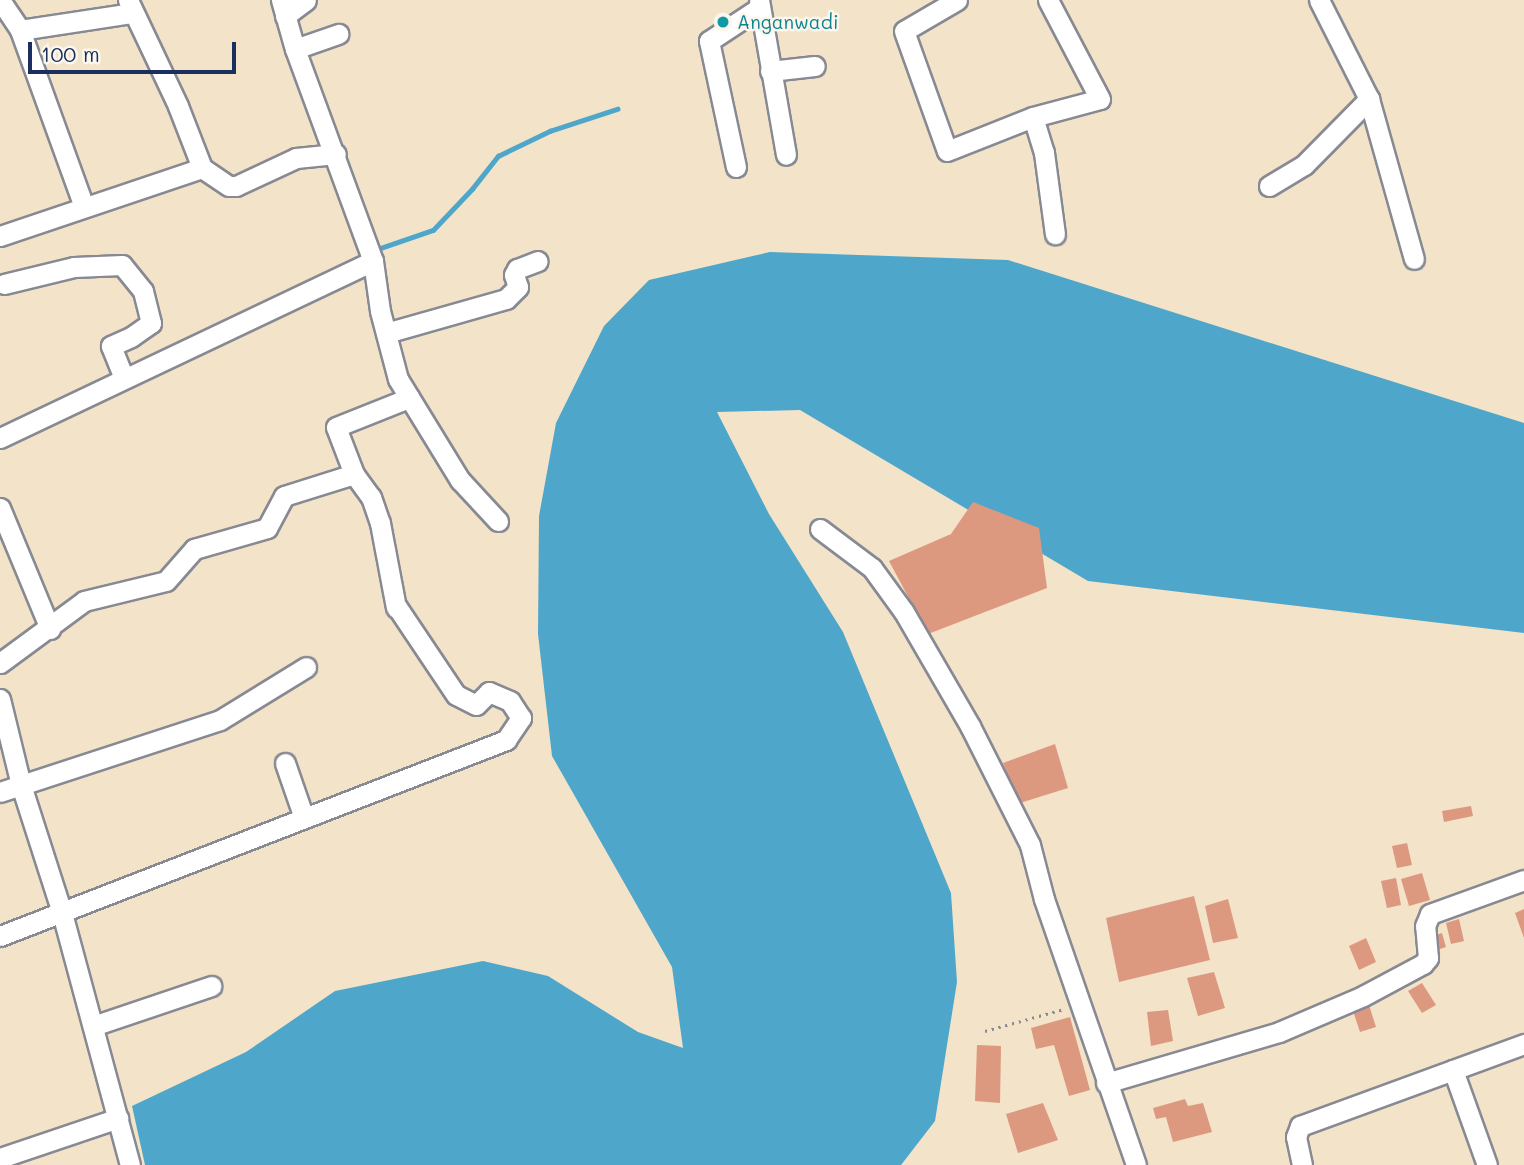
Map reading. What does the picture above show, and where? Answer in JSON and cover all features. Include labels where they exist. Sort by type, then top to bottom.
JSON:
[{"type":"street","points":[[0,0],[20,30],[84,207]]},
{"type":"street","points":[[306,0],[283,8],[295,48],[373,261],[386,333],[398,379],[460,480],[498,521]]},
{"type":"street","points":[[957,0],[904,31],[947,151],[1033,117],[1100,99],[1048,0]]},
{"type":"street","points":[[1319,0],[1368,99],[1414,259]]},
{"type":"street","points":[[736,167],[709,41],[759,4],[786,155]]},
{"type":"street","points":[[20,30],[130,7],[178,106],[202,168],[229,186],[236,186],[296,158],[336,154]]},
{"type":"street","points":[[295,48],[338,34]]},
{"type":"street","points":[[771,71],[815,66]]},
{"type":"street","points":[[1269,186],[1304,165],[1368,99]]},
{"type":"street","points":[[1033,117],[1044,153],[1055,234]]},
{"type":"street","points":[[0,236],[202,168]]},
{"type":"street","points":[[0,438],[373,261]]},
{"type":"street","points":[[386,333],[506,299],[518,287],[514,275],[517,269],[538,261]]},
{"type":"street","points":[[4,284],[74,267],[122,265],[143,291],[151,323],[131,337],[111,346],[124,378]]},
{"type":"street","points":[[0,936],[506,740],[521,718],[510,701],[489,692],[476,705],[456,695],[397,607],[376,509],[354,474],[336,427],[409,398]]},
{"type":"street","points":[[0,663],[50,629],[84,601],[166,581],[194,550],[267,528],[284,496],[354,474]]},
{"type":"street","points":[[0,509],[50,629]]},
{"type":"street","points":[[820,529],[872,568],[904,612],[964,716],[1030,845],[1044,900],[1136,1165]]},
{"type":"street","points":[[0,792],[220,720],[306,667]]},
{"type":"street","points":[[0,699],[4,731],[62,913],[130,1165]]},
{"type":"street","points":[[285,763],[304,818]]},
{"type":"street","points":[[1106,1083],[1279,1032],[1363,996],[1423,964],[1428,958],[1425,926],[1430,914],[1524,880]]},
{"type":"street","points":[[93,1026],[211,986]]},
{"type":"street","points":[[1302,1165],[1296,1137],[1300,1126],[1524,1044]]},
{"type":"street","points":[[1453,1070],[1483,1164]]},
{"type":"street","points":[[4,1157],[118,1118]]},
{"type":"path","points":[[985,1031],[1080,1004]]},
{"type":"water","points":[[770,252],[1008,260],[1524,423],[1524,633],[1088,581],[800,410],[717,412],[769,514],[843,632],[951,893],[957,982],[935,1121],[901,1165],[145,1165],[132,1106],[246,1052],[335,991],[483,961],[548,976],[638,1032],[683,1048],[672,967],[552,756],[538,634],[539,516],[556,423],[604,326],[649,280]]},
{"type":"building","points":[[973,502],[1039,528],[1047,588],[928,634],[889,561],[951,534]]},
{"type":"building","points":[[1055,744],[1068,788],[1020,803],[1003,763]]},
{"type":"building","points":[[1471,806],[1473,816],[1444,822],[1442,811]]},
{"type":"building","points":[[1407,843],[1412,865],[1397,868],[1392,846]]},
{"type":"building","points":[[1422,873],[1430,900],[1409,906],[1401,879]]},
{"type":"building","points":[[1396,878],[1401,905],[1387,908],[1381,881]]},
{"type":"building","points":[[1194,896],[1210,960],[1119,982],[1106,918]]},
{"type":"building","points":[[1228,899],[1238,938],[1213,943],[1205,906]]},
{"type":"building","points":[[1524,909],[1524,938],[1515,913]]},
{"type":"building","points":[[1459,919],[1464,941],[1451,944],[1446,923]]},
{"type":"building","points":[[1442,933],[1446,947],[1437,950],[1432,936]]},
{"type":"building","points":[[1366,938],[1376,962],[1359,970],[1349,946]]},
{"type":"building","points":[[1214,972],[1225,1008],[1198,1016],[1187,978]]},
{"type":"building","points":[[1422,983],[1436,1005],[1422,1013],[1408,991]]},
{"type":"building","points":[[1369,1005],[1376,1027],[1360,1032],[1353,1011]]},
{"type":"building","points":[[1168,1010],[1173,1041],[1151,1046],[1147,1012]]},
{"type":"building","points":[[1070,1017],[1090,1090],[1069,1096],[1054,1045],[1036,1049],[1031,1028]]},
{"type":"building","points":[[977,1045],[1001,1046],[1000,1103],[975,1101]]},
{"type":"building","points":[[1185,1099],[1188,1106],[1203,1103],[1212,1132],[1173,1142],[1166,1117],[1156,1119],[1153,1108]]},
{"type":"building","points":[[1043,1103],[1058,1140],[1018,1153],[1006,1114]]},
{"type":"waterway","points":[[375,250],[433,230],[472,189],[498,156],[550,131],[617,109]]},
{"type":"place","name":"Anganwadi","points":[[723,22]]}]
